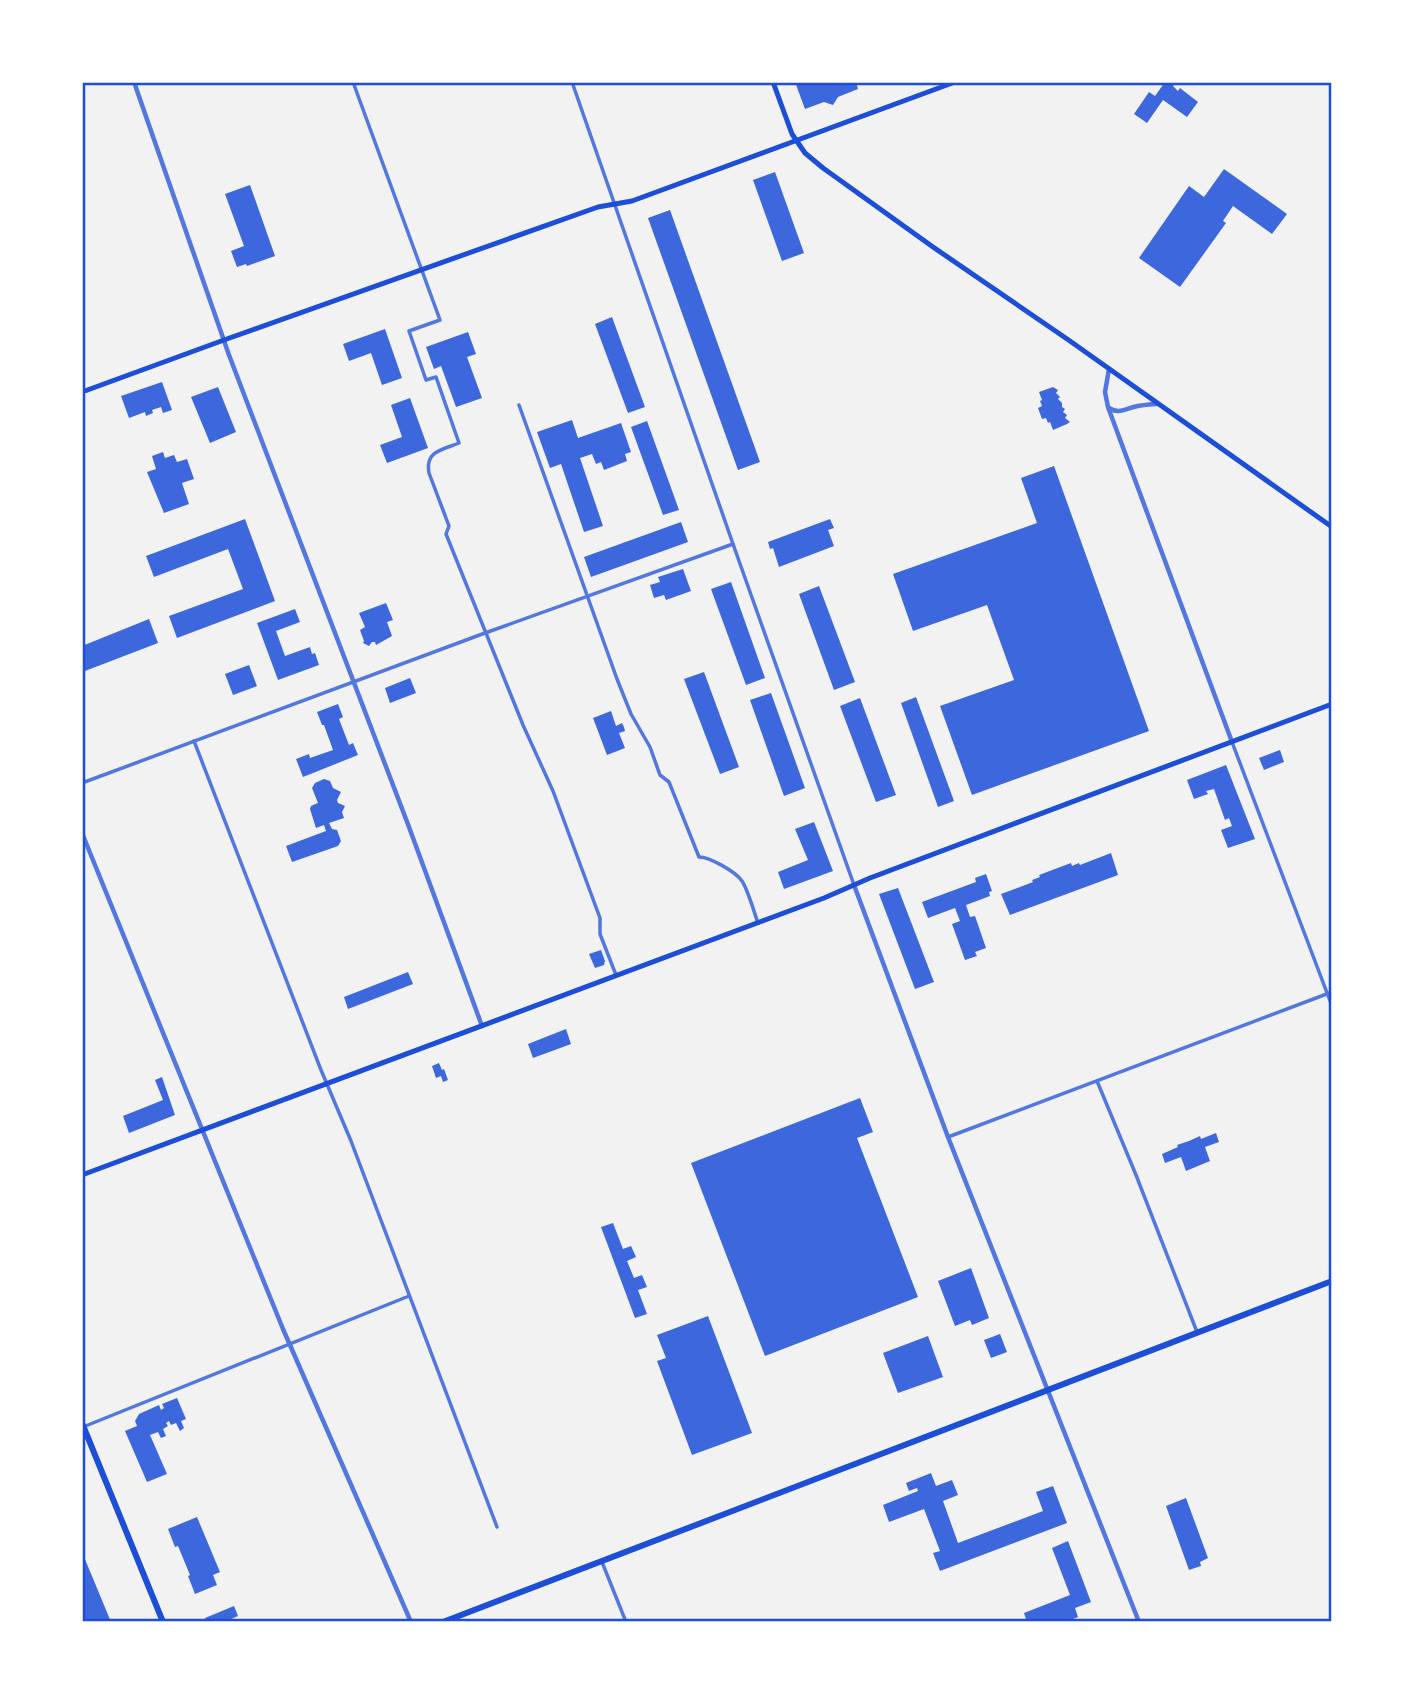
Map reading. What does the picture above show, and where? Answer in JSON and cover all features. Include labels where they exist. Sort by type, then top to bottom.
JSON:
[{"type":"main road","points":[[772,82],[796,142],[816,162],[1332,527]]},
{"type":"main road","points":[[82,391],[598,207],[632,201],[955,82]]},
{"type":"main road","points":[[82,1175],[758,923],[870,878],[1332,704]]},
{"type":"main road","points":[[443,1622],[1332,1281]]},
{"type":"main road","points":[[83,1426],[163,1622]]},
{"type":"street","points":[[134,82],[224,340],[482,1026]]},
{"type":"street","points":[[353,82],[440,320],[409,331],[426,380],[436,377],[459,443],[434,453],[427,464],[449,526],[446,534],[523,725],[554,791],[600,918],[600,934],[616,976]]},
{"type":"street","points":[[572,82],[854,885],[948,1137],[1139,1622]]},
{"type":"street","points":[[1109,369],[1105,392],[1108,407],[1232,741],[1330,993],[1332,1006]]},
{"type":"street","points":[[1108,407],[1120,412],[1135,406],[1158,403]]},
{"type":"street","points":[[519,405],[631,714],[650,747],[660,775],[669,782],[699,857],[721,865],[742,880],[758,923]]},
{"type":"street","points":[[82,783],[733,544]]},
{"type":"street","points":[[194,741],[355,1152],[497,1527]]},
{"type":"street","points":[[82,832],[289,1344],[411,1622]]},
{"type":"street","points":[[948,1137],[1330,993]]},
{"type":"street","points":[[1097,1081],[1197,1332]]},
{"type":"street","points":[[83,1426],[409,1296]]},
{"type":"street","points":[[601,1560],[626,1622]]},
{"type":"building","points":[[795,82],[856,82],[858,89],[838,97],[833,105],[824,102],[805,109]]},
{"type":"building","points":[[1165,82],[1176,82],[1173,86],[1178,91],[1180,88],[1198,102],[1187,117],[1163,100],[1147,123],[1134,114],[1149,92],[1155,96]]},
{"type":"building","points":[[1224,169],[1287,214],[1272,234],[1233,206],[1223,221],[1226,223],[1180,287],[1139,258],[1189,186],[1204,197]]},
{"type":"building","points":[[775,172],[804,253],[782,261],[753,180]]},
{"type":"building","points":[[250,185],[275,256],[237,267],[231,251],[244,246],[225,194]]},
{"type":"building","points":[[670,210],[760,462],[738,470],[648,218]]},
{"type":"building","points":[[612,317],[645,407],[628,413],[595,324]]},
{"type":"building","points":[[385,329],[402,378],[382,385],[371,353],[349,361],[343,344]]},
{"type":"building","points":[[468,332],[476,354],[467,357],[482,398],[456,407],[441,366],[434,369],[426,347]]},
{"type":"building","points":[[162,382],[172,410],[163,413],[161,407],[146,416],[145,412],[129,418],[121,396]]},
{"type":"building","points":[[218,387],[236,432],[210,443],[191,397]]},
{"type":"building","points":[[1053,387],[1058,390],[1058,399],[1067,415],[1065,418],[1070,422],[1053,430],[1046,418],[1042,419],[1038,408],[1042,406],[1039,392]]},
{"type":"building","points":[[410,398],[428,448],[387,463],[380,445],[402,437],[391,405]]},
{"type":"building","points":[[572,420],[578,438],[621,423],[631,452],[625,454],[627,461],[604,470],[601,462],[596,464],[592,454],[580,458],[603,526],[584,532],[561,464],[550,468],[537,432]]},
{"type":"building","points":[[647,421],[679,510],[663,515],[631,427]]},
{"type":"building","points":[[163,452],[165,458],[174,455],[177,462],[187,459],[194,479],[182,483],[189,504],[164,513],[147,472],[156,469],[152,456]]},
{"type":"building","points":[[1054,466],[1149,731],[972,795],[940,706],[1014,680],[987,605],[913,631],[893,574],[1037,523],[1021,478]]},
{"type":"building","points":[[245,519],[275,601],[177,638],[169,616],[243,589],[228,549],[154,577],[146,556]]},
{"type":"building","points":[[830,519],[834,528],[828,530],[834,546],[779,567],[773,548],[770,549],[768,542]]},
{"type":"building","points":[[681,522],[688,542],[591,577],[584,557]]},
{"type":"building","points":[[683,569],[691,591],[666,600],[664,595],[654,598],[650,585],[660,582],[658,577]]},
{"type":"building","points":[[731,582],[765,678],[746,685],[711,589]]},
{"type":"building","points":[[819,586],[855,682],[834,690],[799,594]]},
{"type":"building","points":[[386,603],[393,620],[387,622],[392,636],[376,645],[372,642],[369,646],[363,643],[360,630],[365,627],[359,613]]},
{"type":"building","points":[[295,609],[300,622],[276,631],[285,656],[310,647],[319,665],[278,680],[257,623]]},
{"type":"building","points":[[149,619],[158,643],[85,671],[82,665],[82,646]]},
{"type":"building","points":[[249,665],[257,686],[233,695],[225,674]]},
{"type":"building","points":[[704,672],[739,767],[720,774],[684,679]]},
{"type":"building","points":[[410,678],[416,693],[390,703],[385,688]]},
{"type":"building","points":[[771,693],[805,788],[784,796],[750,700]]},
{"type":"building","points":[[916,697],[954,801],[938,807],[901,703]]},
{"type":"building","points":[[860,698],[896,795],[876,802],[840,706]]},
{"type":"building","points":[[338,704],[343,717],[339,719],[349,745],[353,743],[358,755],[303,777],[296,759],[309,754],[310,758],[333,750],[317,712]]},
{"type":"building","points":[[611,711],[616,726],[622,723],[624,727],[625,731],[619,733],[625,748],[607,755],[593,718]]},
{"type":"building","points":[[1280,750],[1284,762],[1264,770],[1259,758]]},
{"type":"building","points":[[1226,765],[1255,839],[1228,848],[1221,830],[1232,826],[1229,818],[1225,820],[1214,789],[1194,799],[1187,780]]},
{"type":"building","points":[[324,779],[341,792],[337,800],[345,806],[342,812],[344,818],[329,823],[332,829],[337,830],[341,841],[338,846],[292,862],[286,846],[326,831],[324,825],[316,828],[310,809],[318,803],[312,788],[315,783]]},
{"type":"building","points":[[814,822],[833,871],[784,889],[778,872],[808,860],[795,829]]},
{"type":"building","points":[[1111,853],[1118,875],[1010,915],[1001,894],[1071,863],[1072,866],[1079,863],[1080,865]]},
{"type":"building","points":[[986,874],[992,891],[989,892],[990,896],[966,905],[970,917],[975,916],[986,948],[975,952],[977,956],[965,960],[952,924],[960,921],[955,908],[928,918],[922,902],[976,882],[975,878]]},
{"type":"building","points":[[898,888],[934,982],[915,989],[879,894]]},
{"type":"building","points":[[601,950],[604,965],[595,968],[589,954]]},
{"type":"building","points":[[408,972],[413,984],[348,1009],[344,997]]},
{"type":"building","points":[[566,1029],[571,1044],[533,1058],[528,1044]]},
{"type":"building","points":[[439,1063],[448,1080],[443,1082],[441,1076],[436,1078],[432,1066]]},
{"type":"building","points":[[162,1077],[175,1115],[129,1133],[123,1116],[163,1100],[155,1080]]},
{"type":"building","points":[[860,1098],[873,1132],[857,1138],[918,1297],[765,1356],[691,1163]]},
{"type":"building","points":[[1216,1133],[1219,1142],[1205,1147],[1210,1161],[1186,1171],[1181,1157],[1165,1163],[1162,1154],[1178,1147],[1177,1145]]},
{"type":"building","points":[[613,1223],[623,1249],[631,1246],[636,1257],[627,1261],[634,1278],[642,1275],[647,1287],[638,1290],[647,1314],[635,1318],[601,1227]]},
{"type":"building","points":[[971,1268],[989,1318],[972,1325],[970,1320],[955,1326],[938,1281]]},
{"type":"building","points":[[708,1316],[752,1433],[692,1455],[657,1361],[666,1358],[657,1335]]},
{"type":"building","points":[[1000,1334],[1007,1352],[991,1358],[984,1340]]},
{"type":"building","points":[[928,1336],[943,1377],[898,1393],[883,1353]]},
{"type":"building","points":[[177,1398],[186,1419],[181,1421],[184,1428],[180,1431],[176,1423],[171,1425],[169,1421],[166,1423],[168,1426],[163,1429],[166,1436],[161,1438],[158,1432],[150,1435],[167,1474],[147,1482],[125,1431],[137,1426],[135,1421],[139,1414],[159,1405],[161,1410],[164,1408],[162,1404]]},
{"type":"building","points":[[931,1473],[936,1486],[952,1480],[958,1495],[943,1501],[958,1543],[1043,1511],[1036,1492],[1053,1486],[1067,1523],[940,1571],[933,1553],[940,1551],[924,1509],[889,1522],[883,1505],[918,1491],[917,1488],[909,1491],[906,1483]]},
{"type":"building","points":[[1186,1498],[1208,1558],[1200,1562],[1201,1566],[1189,1570],[1166,1506]]},
{"type":"building","points":[[197,1517],[220,1572],[213,1575],[217,1585],[195,1594],[178,1546],[175,1547],[168,1529]]},
{"type":"building","points":[[1068,1541],[1091,1602],[1075,1608],[1078,1617],[1065,1622],[1027,1622],[1024,1613],[1070,1595],[1052,1548]]},
{"type":"building","points":[[82,1552],[111,1622],[82,1622]]},
{"type":"building","points":[[234,1606],[238,1616],[224,1622],[207,1622],[205,1618]]}]
